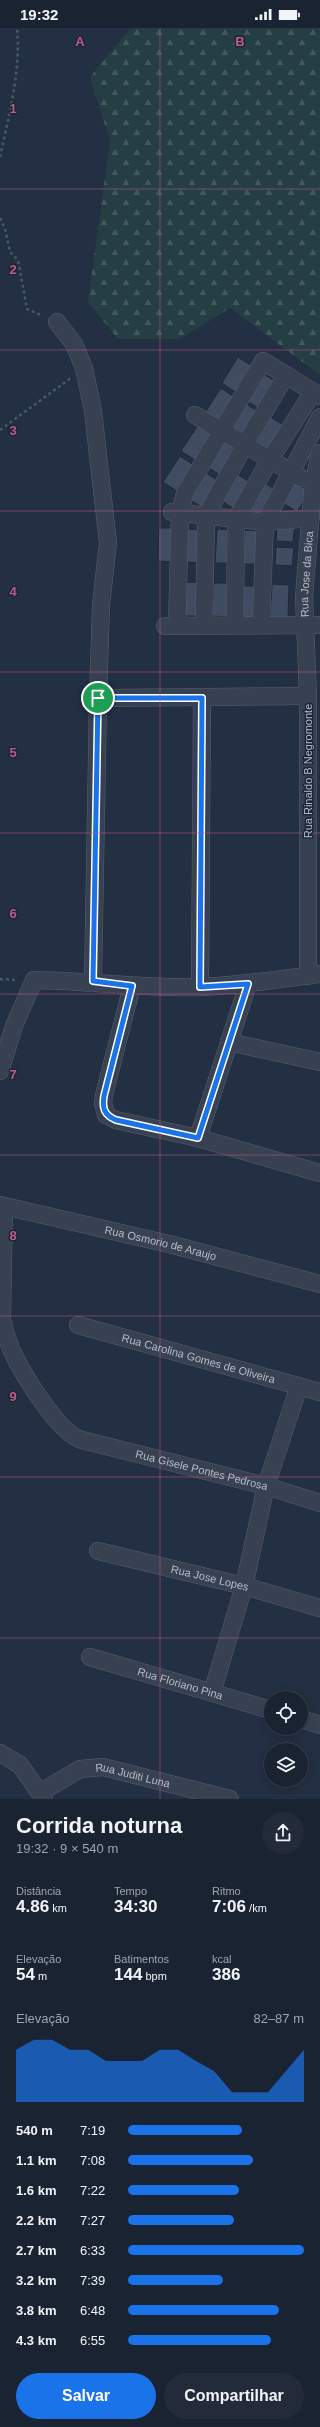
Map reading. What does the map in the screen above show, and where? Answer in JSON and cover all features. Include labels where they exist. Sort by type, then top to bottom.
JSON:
[{"type":"street","points":[[57,322],[74,344],[84,368],[93,411],[108,543],[101,605],[93,981]]},
{"type":"street","points":[[235,625],[236,518],[269,461],[316,394],[263,361],[220,432],[185,493],[176,512],[171,626],[312,625]]},
{"type":"street","points":[[204,625],[206,516],[244,446],[286,375]]},
{"type":"street","points":[[195,415],[220,432],[269,461],[314,485]]},
{"type":"street","points":[[262,625],[265,522],[320,417]]},
{"type":"street","name":"Rua Jose da Bica","points":[[308,696],[312,625],[304,597],[314,485],[320,453]]},
{"type":"street","points":[[176,512],[265,522],[311,518]]},
{"type":"street","name":"Rua Rinaldo B Negromonte","points":[[98,698],[308,696],[314,975]]},
{"type":"street","points":[[200,987],[202,698]]},
{"type":"street","points":[[0,1072],[14,1026],[34,980],[93,981],[132,986],[200,987],[248,984],[314,975]]},
{"type":"street","points":[[198,1138],[248,984]]},
{"type":"street","points":[[132,986],[104,1096],[103,1108],[109,1117],[198,1138],[320,1173]]},
{"type":"street","points":[[229,1042],[320,1062]]},
{"type":"street","name":"Rua Osmorio de Araujo","points":[[2,1206],[174,1245],[320,1284]]},
{"type":"street","name":"Rua Gisele Pontes Pedrosa","points":[[2,1206],[2,1319],[10,1348],[60,1425],[69,1434],[82,1440],[266,1486],[320,1503]]},
{"type":"street","name":"Rua Carolina Gomes de Oliveira","points":[[78,1325],[320,1392]]},
{"type":"street","points":[[212,1693],[244,1586],[266,1486],[298,1386]]},
{"type":"street","name":"Rua Jose Lopes","points":[[98,1551],[244,1586],[320,1608]]},
{"type":"street","name":"Rua Floriano Pina","points":[[90,1657],[264,1708]]},
{"type":"street","points":[[308,1721],[320,1724]]},
{"type":"street","points":[[0,1753],[20,1765],[42,1796]]},
{"type":"street","name":"Rua Juditi Luna","points":[[42,1796],[80,1769],[103,1767],[230,1799]]},
{"type":"path","points":[[0,157],[10,115],[19,48],[17,28]]},
{"type":"path","points":[[0,218],[5,229],[10,252],[18,260],[27,309],[57,322]]},
{"type":"path","points":[[0,430],[84,368]]},
{"type":"green space","points":[[131,28],[320,28],[320,375],[230,308],[180,339],[118,339],[88,302],[110,141],[90,77]]},
{"type":"building","points":[[238,357],[255,368],[238,394],[222,383]]},
{"type":"building","points":[[262,373],[279,384],[262,410],[245,400]]},
{"type":"building","points":[[221,388],[237,399],[220,425],[204,414]]},
{"type":"building","points":[[245,403],[261,414],[244,440],[228,429]]},
{"type":"building","points":[[270,417],[287,427],[270,453],[253,443]]},
{"type":"building","points":[[198,425],[215,436],[198,462],[181,451]]},
{"type":"building","points":[[222,439],[238,449],[221,476],[205,465]]},
{"type":"building","points":[[180,456],[197,467],[180,493],[163,482]]},
{"type":"building","points":[[203,471],[220,482],[203,508],[186,497]]},
{"type":"building","points":[[237,474],[253,484],[236,510],[220,500]]},
{"type":"building","points":[[262,481],[279,492],[262,518],[245,507]]},
{"type":"building","points":[[295,483],[310,491],[297,512],[283,503]]},
{"type":"building","points":[[277,523],[295,524],[293,542],[276,541]]},
{"type":"building","points":[[159,528],[177,528],[175,562],[158,561]]},
{"type":"building","points":[[186,529],[204,530],[203,563],[185,562]]},
{"type":"building","points":[[217,529],[234,530],[233,563],[215,563]]},
{"type":"building","points":[[245,530],[262,531],[261,564],[243,564]]},
{"type":"building","points":[[276,547],[294,548],[292,566],[275,565]]},
{"type":"building","points":[[185,582],[202,583],[201,616],[184,616]]},
{"type":"building","points":[[214,583],[231,583],[230,617],[212,616]]},
{"type":"building","points":[[272,584],[289,585],[288,618],[270,618]]},
{"type":"building","points":[[239,586],[256,586],[255,620],[237,619]]},
{"type":"route","points":[[98,698],[202,698],[202,908],[200,987],[248,984],[198,1138],[116,1120],[106,1115],[103,1108],[104,1096],[132,986],[93,981],[98,698]]}]
